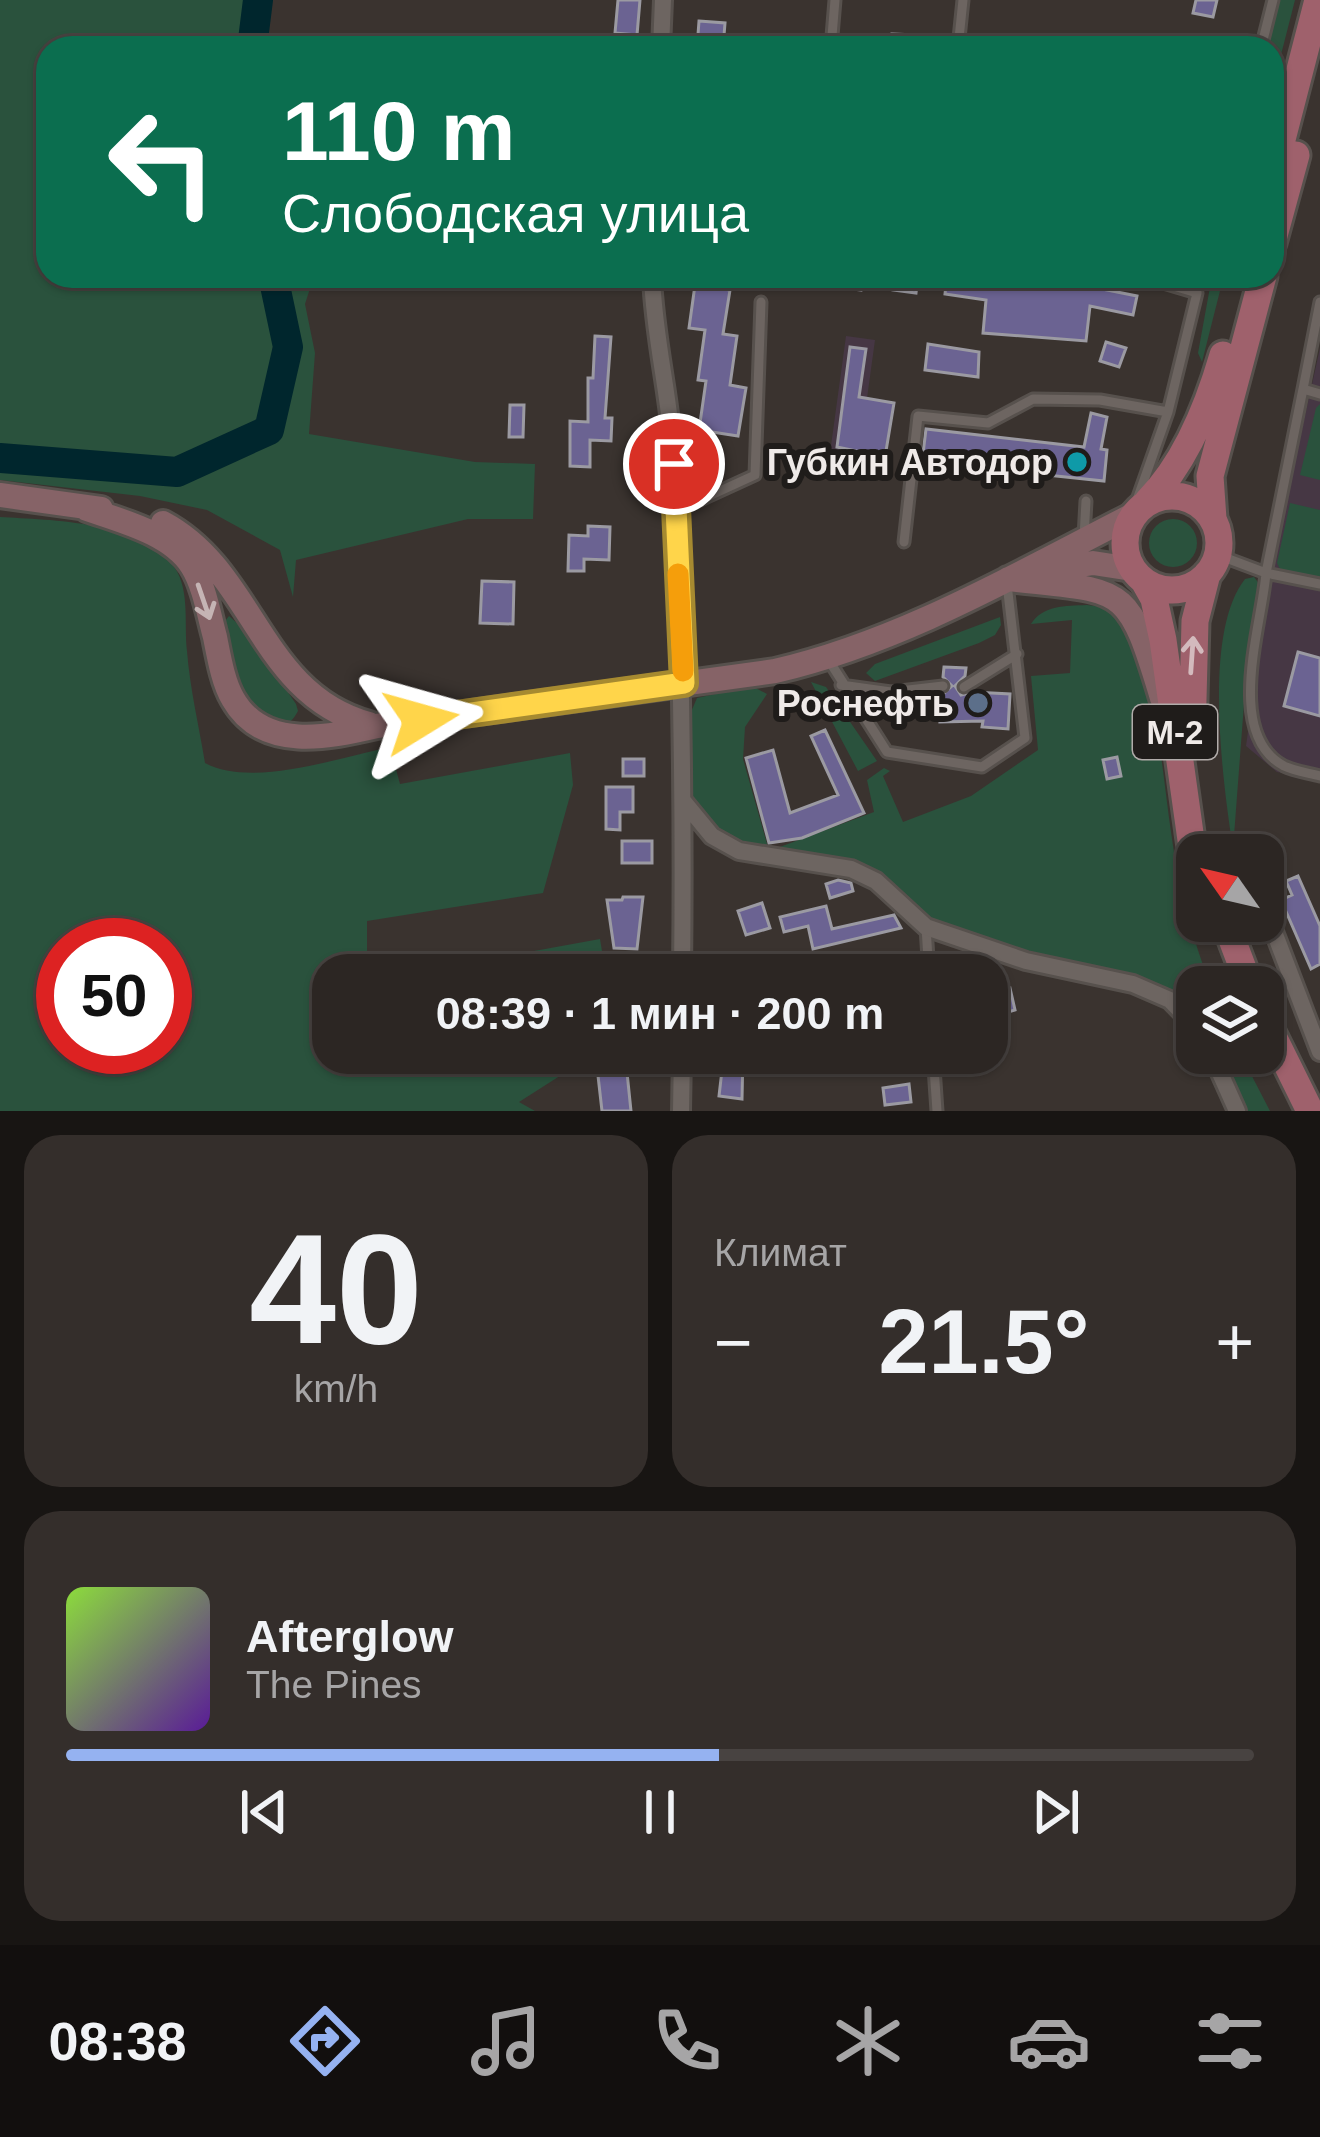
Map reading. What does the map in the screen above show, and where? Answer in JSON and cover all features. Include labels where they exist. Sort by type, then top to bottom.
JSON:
[{"type":"main road","points":[[1284,132],[1318,0]]},
{"type":"main road","points":[[1284,200],[1320,69]]},
{"type":"main road","points":[[1140,509],[1169,480],[1192,437],[1220,365],[1242,288]]},
{"type":"main road","name":"М-2","points":[[1205,834],[1190,712],[1195,621],[1219,542],[1210,476],[1260,288]]},
{"type":"main road","points":[[0,495],[158,520],[192,542],[218,569],[282,664],[316,701],[343,717],[377,726]]},
{"type":"main road","points":[[87,509],[174,547],[192,567],[231,698],[247,718],[270,731],[299,737],[775,671],[828,659],[1006,578],[1158,497],[1183,497],[1213,519]]},
{"type":"main road","name":"М-2","points":[[1140,509],[1124,542],[1159,616],[1190,834]]},
{"type":"main road","points":[[1006,578],[1106,563],[1173,590],[1186,589],[1212,565]]},
{"type":"main road","points":[[1006,578],[1096,589],[1114,595],[1127,607],[1145,646],[1178,752]]},
{"type":"main road","points":[[1284,1058],[1310,1111]]},
{"type":"main road","points":[[1272,1074],[1289,1111]]},
{"type":"street","points":[[662,36],[663,0]]},
{"type":"street","points":[[652,288],[653,327],[674,464],[684,683],[682,954]]},
{"type":"street","points":[[684,802],[712,836],[740,851],[850,869],[876,881],[926,927],[1026,962],[1133,984],[1176,1006]]},
{"type":"street","points":[[1278,942],[1320,1052]]},
{"type":"street","points":[[681,1111],[682,1074]]},
{"type":"street","points":[[1220,1074],[1237,1111]]},
{"type":"lane","points":[[833,36],[835,0]]},
{"type":"lane","points":[[960,36],[964,0]]},
{"type":"lane","points":[[1264,36],[1273,0]]},
{"type":"lane","points":[[1180,288],[1197,293]]},
{"type":"lane","points":[[1140,509],[1198,288]]},
{"type":"lane","points":[[674,512],[755,476],[761,302]]},
{"type":"lane","points":[[1320,302],[1267,572],[1248,709],[1260,742],[1282,766],[1320,776]]},
{"type":"lane","points":[[1303,389],[1320,394]]},
{"type":"lane","points":[[904,542],[918,416],[988,423],[1033,399],[1100,400],[1168,412]]},
{"type":"lane","points":[[1084,539],[1086,501]]},
{"type":"lane","points":[[1212,565],[1320,584]]},
{"type":"lane","points":[[828,659],[887,752],[982,767],[1025,738],[1006,578]]},
{"type":"lane","points":[[964,687],[1017,654]]},
{"type":"lane","points":[[841,685],[891,692],[943,686]]},
{"type":"lane","points":[[926,927],[928,954]]},
{"type":"lane","points":[[934,1074],[937,1111]]},
{"type":"shaded area","points":[[846,336],[875,340],[859,457],[830,453]]},
{"type":"shaded area","points":[[1320,348],[1320,781],[1277,772],[1246,746],[1269,579]]},
{"type":"green space","points":[[0,0],[245,0],[245,36],[36,36],[36,288],[310,288],[305,304],[315,353],[309,434],[475,462],[535,464],[533,519],[468,519],[296,560],[293,597],[280,550],[207,510],[140,496],[0,480],[0,464],[178,479],[275,434],[273,346],[264,426],[175,463],[0,449]]},
{"type":"green space","points":[[1271,0],[1295,0],[1284,43],[1284,36],[1262,36]]},
{"type":"green space","points":[[1210,288],[1221,288],[1202,362],[1198,353]]},
{"type":"green space","points":[[1320,404],[1320,480],[1300,475]]},
{"type":"green space","points":[[1290,503],[1320,510],[1320,580],[1281,571],[1277,563]]},
{"type":"green space","points":[[0,517],[69,522],[119,532],[161,552],[175,568],[185,598],[188,665],[205,763],[224,770],[270,772],[390,747],[400,784],[570,753],[573,785],[543,893],[367,921],[367,954],[312,954],[312,1074],[563,1074],[519,1102],[535,1111],[0,1111]]},
{"type":"green space","points":[[1173,519],[1190,526],[1197,543],[1190,560],[1173,567],[1156,560],[1149,543],[1156,526]]},
{"type":"green space","points":[[1254,577],[1260,585],[1249,638],[1231,834],[1221,749],[1220,671],[1232,603],[1245,579]]},
{"type":"green space","points":[[1111,608],[1147,687],[1176,859],[1176,942],[1196,942],[1204,966],[1176,966],[1176,998],[1161,986],[1129,974],[978,939],[929,918],[873,870],[844,861],[777,855],[739,842],[713,827],[689,795],[691,712],[697,698],[752,686],[767,694],[745,727],[743,759],[769,851],[874,812],[867,780],[884,768],[890,771],[883,776],[903,822],[971,796],[1038,750],[1031,676],[1070,673],[1072,620],[1031,624],[1048,610]]},
{"type":"green space","points":[[229,616],[246,631],[296,704],[298,711],[289,722],[262,717],[244,695],[230,649],[225,621]]},
{"type":"green space","points":[[1000,617],[995,635],[979,643],[875,681],[866,673],[875,664]]},
{"type":"green space","points":[[811,682],[826,687],[877,761],[858,771]]},
{"type":"green space","points":[[600,939],[602,954],[517,954]]},
{"type":"green space","points":[[1228,1074],[1251,1074],[1270,1111],[1245,1111]]},
{"type":"building","points":[[618,0],[640,0],[637,35],[615,33]]},
{"type":"building","points":[[1196,0],[1217,0],[1213,17],[1193,13]]},
{"type":"building","points":[[699,21],[725,23],[724,36],[698,36]]},
{"type":"building","points":[[695,288],[730,290],[723,334],[737,336],[730,385],[746,388],[738,436],[699,430],[706,381],[698,380],[705,330],[689,328]]},
{"type":"building","points":[[946,288],[1097,288],[1137,296],[1133,315],[1090,306],[1086,341],[983,333],[986,300],[945,294]]},
{"type":"building","points":[[595,336],[611,337],[605,418],[612,418],[611,441],[590,440],[590,467],[570,466],[570,421],[588,422]]},
{"type":"building","points":[[1106,342],[1126,348],[1119,367],[1100,361]]},
{"type":"building","points":[[928,344],[979,352],[978,377],[925,370]]},
{"type":"building","points":[[850,347],[866,349],[859,397],[894,403],[885,457],[837,447]]},
{"type":"building","points":[[510,405],[524,405],[523,437],[509,437]]},
{"type":"building","points":[[1091,413],[1107,417],[1101,449],[1107,450],[1104,481],[922,462],[926,429],[1084,447]]},
{"type":"building","points":[[588,526],[610,527],[609,560],[584,559],[584,571],[568,571],[569,535],[588,536]]},
{"type":"building","points":[[482,581],[514,582],[513,624],[480,623]]},
{"type":"building","points":[[1298,652],[1320,658],[1320,716],[1284,706]]},
{"type":"building","points":[[944,667],[966,668],[955,686],[961,695],[1010,694],[1008,729],[982,727],[983,721],[940,722],[942,695],[952,686],[943,677]]},
{"type":"building","points":[[825,730],[864,813],[802,838],[769,843],[746,758],[773,750],[790,813],[838,795],[811,736]]},
{"type":"building","points":[[1117,757],[1121,776],[1107,779],[1103,760]]},
{"type":"building","points":[[623,759],[644,759],[644,776],[623,776]]},
{"type":"building","points":[[606,787],[633,787],[633,812],[620,812],[620,830],[606,829]]},
{"type":"building","points":[[622,841],[652,841],[652,863],[622,863]]},
{"type":"building","points":[[1298,876],[1320,926],[1320,964],[1311,969],[1284,907],[1284,899],[1292,895],[1286,881]]},
{"type":"building","points":[[851,883],[853,891],[830,898],[826,884]]},
{"type":"building","points":[[643,897],[637,949],[614,948],[607,900]]},
{"type":"building","points":[[762,903],[770,928],[746,935],[738,911]]},
{"type":"building","points":[[826,906],[832,929],[894,915],[901,928],[813,949],[808,926],[784,932],[780,917]]},
{"type":"building","points":[[1008,988],[1015,1010],[1008,1012]]},
{"type":"building","points":[[598,1074],[627,1074],[631,1111],[602,1111]]},
{"type":"building","points":[[722,1074],[743,1074],[742,1099],[719,1096]]},
{"type":"building","points":[[909,1084],[911,1102],[885,1105],[883,1088]]},
{"type":"waterway","points":[[254,36],[258,0]]},
{"type":"waterway","points":[[0,458],[177,472],[269,430],[288,347],[276,288]]},
{"type":"slow traffic","points":[[678,574],[683,671]]},
{"type":"place","name":"Губкин Автодор","points":[[1077,462]]},
{"type":"place","name":"Роснефть","points":[[978,703]]},
{"type":"route","points":[[421,720],[684,683],[674,464]]}]
